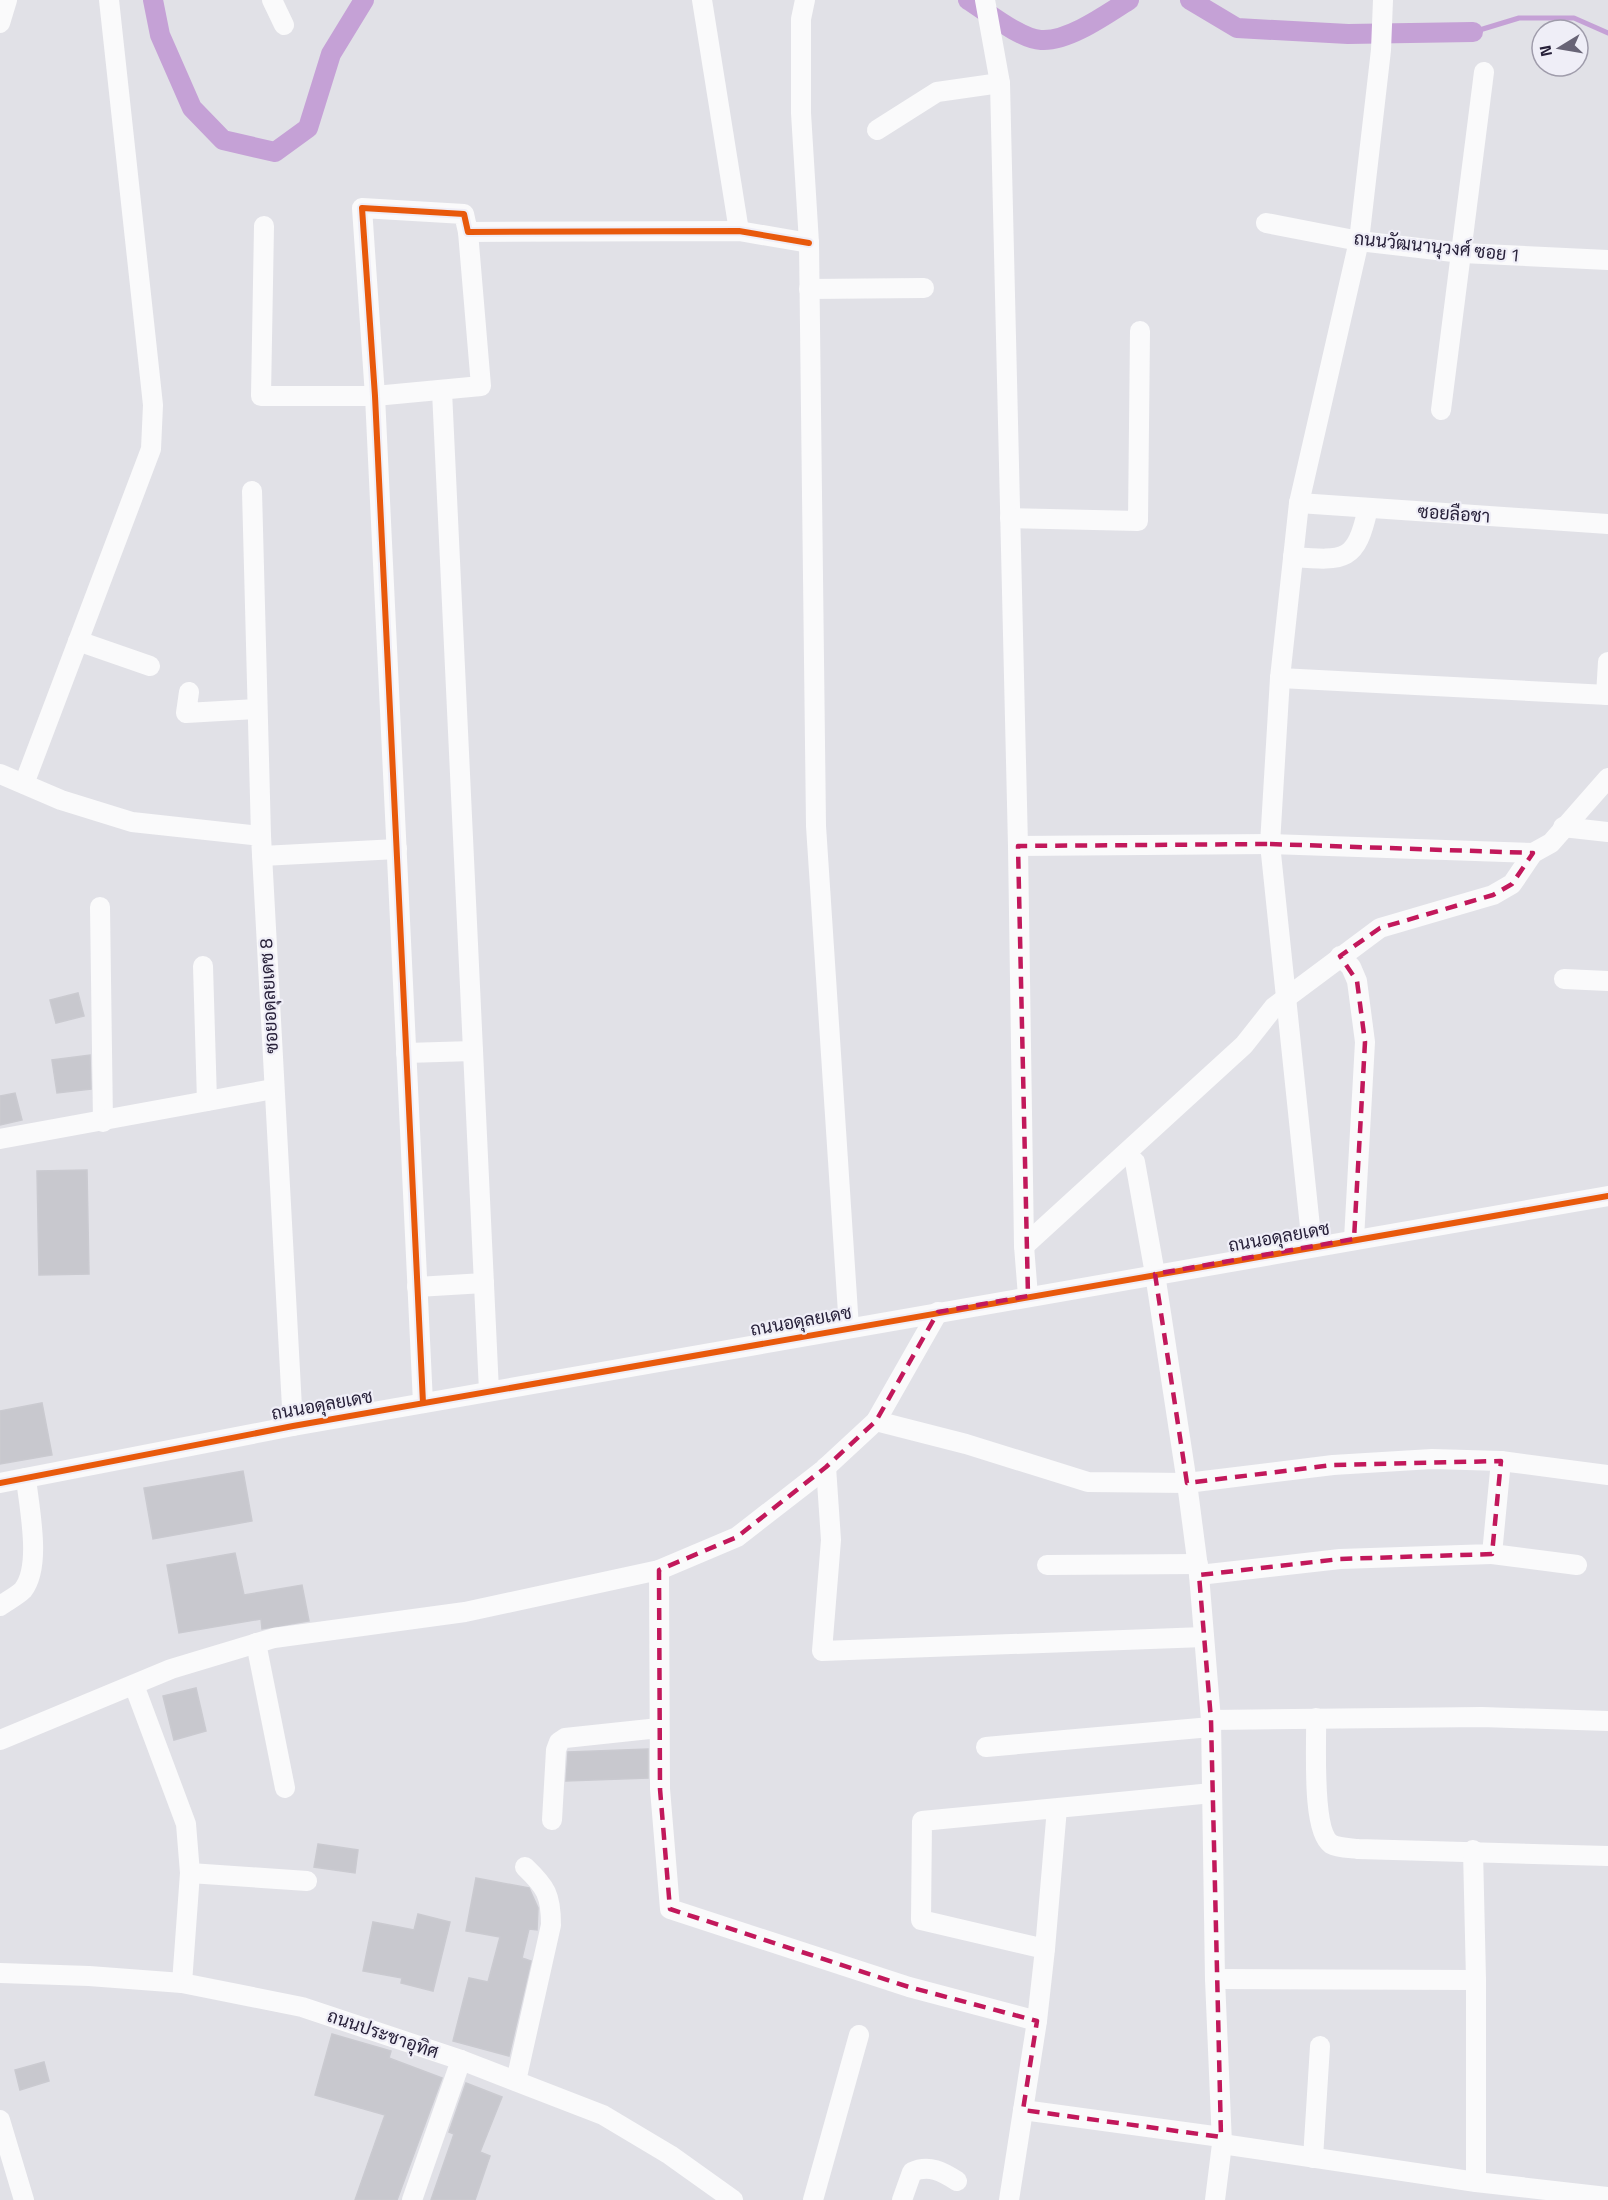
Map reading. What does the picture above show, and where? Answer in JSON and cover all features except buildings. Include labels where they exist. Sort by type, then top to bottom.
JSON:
[{"type":"street","points":[[0,23],[7,0]]},
{"type":"street","points":[[24,784],[151,449],[153,405],[109,0]]},
{"type":"street","points":[[272,0],[284,25]]},
{"type":"street","points":[[702,0],[739,231]]},
{"type":"street","points":[[805,0],[801,19],[801,113],[809,243],[816,826],[849,1328]]},
{"type":"street","points":[[985,0],[1000,83],[1018,846],[1024,1246],[1028,1296]]},
{"type":"street","points":[[1312,1246],[1270,844],[1280,678],[1299,503],[1359,241],[1381,50],[1383,6]]},
{"type":"street","points":[[1441,410],[1484,72]]},
{"type":"street","points":[[877,130],[937,92],[1000,83]]},
{"type":"street","points":[[264,226],[261,396],[375,396],[481,386],[468,232],[464,214],[362,208],[375,396],[423,1403]]},
{"type":"street","name":"ถนนวัฒนานุวงศ์ ซอย 1","points":[[1266,223],[1359,241],[1462,253],[1608,260]]},
{"type":"street","points":[[468,232],[739,231],[809,243]]},
{"type":"street","points":[[809,289],[924,288]]},
{"type":"street","points":[[1010,518],[1138,521],[1140,331]]},
{"type":"street","points":[[442,391],[489,1391]]},
{"type":"street","name":"ซอยอดุลยเดช 8","points":[[252,491],[261,836],[293,1425]]},
{"type":"street","name":"ซอยลือชา","points":[[1299,503],[1608,524]]},
{"type":"street","points":[[1293,557],[1325,560],[1352,552],[1363,533],[1368,508]]},
{"type":"street","points":[[78,641],[150,666]]},
{"type":"street","points":[[1280,678],[1607,695],[1608,662]]},
{"type":"street","points":[[189,692],[186,713],[257,709]]},
{"type":"street","points":[[0,774],[61,800],[132,822],[261,836]]},
{"type":"street","points":[[1024,1246],[1244,1045],[1274,1007],[1380,928],[1493,895],[1512,884],[1533,853],[1551,843],[1608,778]]},
{"type":"street","points":[[1563,827],[1608,832]]},
{"type":"street","points":[[1018,846],[1270,844],[1533,853]]},
{"type":"street","points":[[262,856],[397,849]]},
{"type":"street","points":[[100,908],[102,1122]]},
{"type":"street","points":[[1340,956],[1351,967],[1357,981],[1365,1042],[1354,1239]]},
{"type":"street","points":[[204,966],[207,1101]]},
{"type":"street","points":[[1564,979],[1608,981]]},
{"type":"street","points":[[406,1053],[473,1051]]},
{"type":"street","points":[[0,1139],[273,1089]]},
{"type":"street","points":[[1135,1162],[1155,1274],[1187,1483],[1198,1569],[1211,1723],[1215,1978],[1222,2141],[1215,2200]]},
{"type":"street","name":"ถนนอดุลยเดช","points":[[0,1484],[293,1425],[1608,1196]]},
{"type":"street","points":[[417,1287],[484,1283]]},
{"type":"street","points":[[0,1740],[171,1669],[274,1638],[465,1612],[659,1570],[737,1537],[826,1467],[876,1421],[938,1312]]},
{"type":"street","points":[[876,1421],[966,1444],[1088,1482],[1187,1483],[1333,1465],[1432,1459],[1501,1461],[1608,1475]]},
{"type":"street","points":[[1492,1554],[1501,1461]]},
{"type":"street","points":[[826,1467],[831,1540],[822,1651],[1204,1637]]},
{"type":"street","points":[[0,1606],[22,1591],[30,1579],[33,1562],[26,1478]]},
{"type":"street","points":[[1047,1564],[1198,1569],[1340,1559],[1492,1554],[1577,1565]]},
{"type":"street","points":[[659,1570],[660,1789],[670,1909],[909,1987],[1037,2021]]},
{"type":"street","points":[[256,1643],[285,1788]]},
{"type":"street","points":[[134,1685],[186,1824],[190,1873],[182,1983]]},
{"type":"street","points":[[986,1747],[1211,1723],[1316,1718],[1482,1717],[1608,1720]]},
{"type":"street","points":[[1316,1718],[1318,1811],[1322,1835],[1333,1845],[1358,1849],[1473,1850],[1608,1856]]},
{"type":"street","points":[[552,1820],[556,1750],[559,1742],[565,1738],[659,1728]]},
{"type":"street","points":[[1045,1948],[921,1920],[922,1821],[1212,1793]]},
{"type":"street","points":[[1009,2200],[1037,2021],[1057,1808]]},
{"type":"street","points":[[1473,1850],[1476,1980],[1476,2182]]},
{"type":"street","points":[[516,2081],[551,1925],[550,1902],[544,1886],[525,1867]]},
{"type":"street","points":[[190,1873],[308,1881]]},
{"type":"street","name":"ถนนประชาอุทิศ","points":[[0,1973],[89,1976],[182,1983],[302,2007],[461,2060],[603,2115],[670,2155],[724,2197]]},
{"type":"street","points":[[1215,1978],[1476,1980]]},
{"type":"street","points":[[813,2200],[859,2035]]},
{"type":"street","points":[[1313,2158],[1320,2046]]},
{"type":"street","points":[[412,2200],[461,2060]]},
{"type":"street","points":[[1023,2110],[1222,2141],[1313,2158],[1476,2182],[1608,2197]]},
{"type":"street","points":[[0,2120],[24,2200]]},
{"type":"street","points":[[902,2200],[912,2172],[920,2168],[932,2169],[957,2181]]},
{"type":"highlighted area","points":[[1270,844],[1533,853],[1512,884],[1493,895],[1380,928],[1340,956],[1357,981],[1365,1042],[1354,1239],[1155,1274],[1187,1483],[1333,1465],[1501,1461],[1492,1554],[1340,1559],[1199,1575],[1211,1720],[1221,2137],[1023,2110],[1037,2021],[909,1987],[670,1909],[660,1789],[659,1570],[737,1537],[826,1467],[876,1421],[938,1312],[1028,1296],[1018,846]]},
{"type":"waterway","points":[[153,0],[160,35],[192,108],[223,140],[275,152],[308,128],[331,54],[364,0]]},
{"type":"waterway","points":[[968,0],[1013,30],[1041,40],[1063,37],[1075,32],[1129,0]]},
{"type":"waterway","points":[[1190,0],[1237,28],[1348,34],[1473,32]]},
{"type":"waterway","points":[[1473,32],[1519,18],[1574,18],[1608,33]]},
{"type":"cycle path","points":[[423,1403],[375,396],[362,208],[464,214],[468,232],[739,231],[809,243]]},
{"type":"cycle path","points":[[0,1483],[293,1426],[1608,1196]]}]
